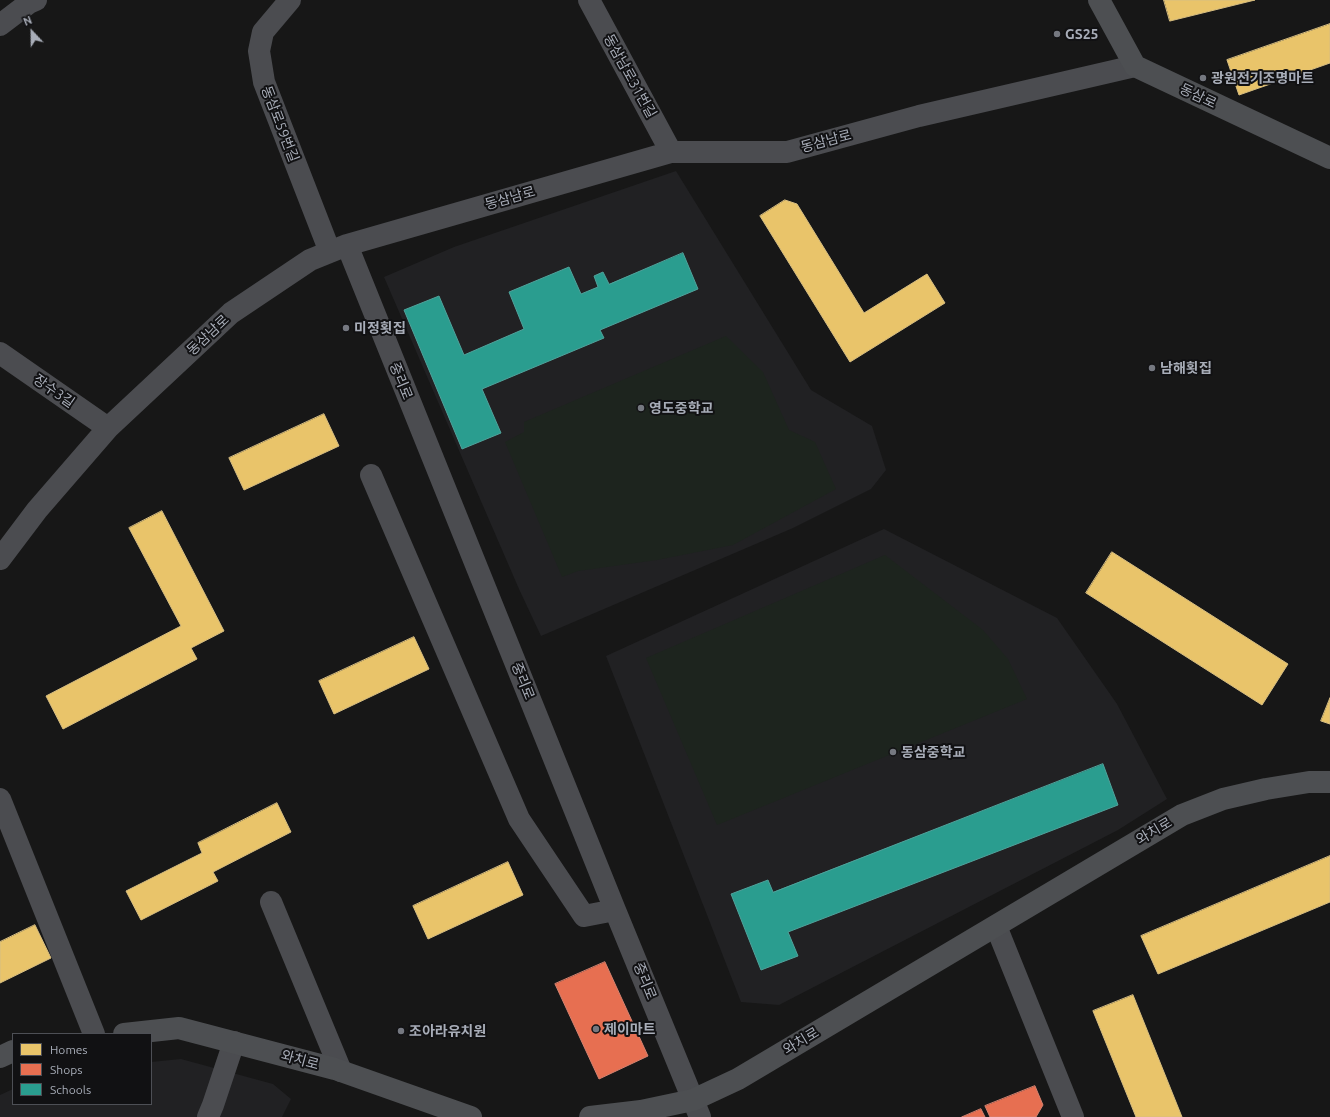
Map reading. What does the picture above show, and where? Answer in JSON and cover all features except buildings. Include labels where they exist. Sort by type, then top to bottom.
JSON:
[{"type":"main road","points":[[1099,0],[1135,66]]},
{"type":"main road","name":"동삼로","points":[[1135,66],[1330,158]]},
{"type":"main road","name":"와치로","points":[[590,1117],[641,1111],[697,1108],[738,1079],[1182,815],[1223,799],[1266,789],[1309,782],[1330,782]]},
{"type":"main road","name":"와치로","points":[[133,1033],[179,1028],[340,1071],[471,1117]]},
{"type":"main road","points":[[0,1056],[12,1051]]},
{"type":"street","points":[[0,25],[29,3],[36,0]]},
{"type":"street","name":"동삼로59번길","points":[[290,0],[263,32],[259,51],[264,82],[338,248]]},
{"type":"street","name":"동삼남로31번길","points":[[589,0],[672,152]]},
{"type":"street","name":"동삼남로","points":[[0,559],[37,510],[108,428],[231,314],[310,260],[338,248],[672,152],[787,152],[919,116],[1135,66]]},
{"type":"street","name":"중리로","points":[[338,248],[697,1108]]},
{"type":"street","name":"장수3길","points":[[0,353],[108,428]]},
{"type":"street","points":[[371,475],[519,819],[584,916],[615,910]]},
{"type":"street","points":[[0,799],[94,1033]]},
{"type":"street","points":[[270,902],[340,1071]]},
{"type":"street","points":[[996,926],[1073,1117]]},
{"type":"street","points":[[208,1117],[214,1105],[234,1042]]},
{"type":"shaded area","name":"영도중학교","points":[[676,171],[811,390],[872,426],[886,470],[871,489],[793,528],[541,636],[519,589],[384,277],[454,247]]},
{"type":"shaded area","points":[[726,336],[763,372],[789,430],[815,442],[836,489],[733,545],[657,560],[578,571],[562,577],[505,442],[524,432],[524,422]]},
{"type":"shaded area","name":"동삼중학교","points":[[884,529],[1057,618],[1117,704],[1167,799],[1118,830],[779,1005],[741,1002],[606,656]]},
{"type":"shaded area","points":[[885,555],[983,630],[1008,659],[1027,699],[717,825],[646,658]]},
{"type":"shaded area","points":[[181,1059],[273,1084],[291,1099],[282,1117],[0,1117],[0,1095],[12,1089],[12,1105],[152,1105],[152,1062]]},
{"type":"place","name":"GS25","points":[[1057,34]]},
{"type":"place","name":"광원전기조명마트","points":[[1203,78]]},
{"type":"place","name":"미정횟집","points":[[346,328]]},
{"type":"place","name":"남해횟집","points":[[1152,368]]},
{"type":"place","name":"영도중학교","points":[[641,408]]},
{"type":"place","name":"동삼중학교","points":[[893,752]]},
{"type":"place","name":"제이마트","points":[[596,1029]]},
{"type":"place","name":"조아라유치원","points":[[401,1031]]}]
